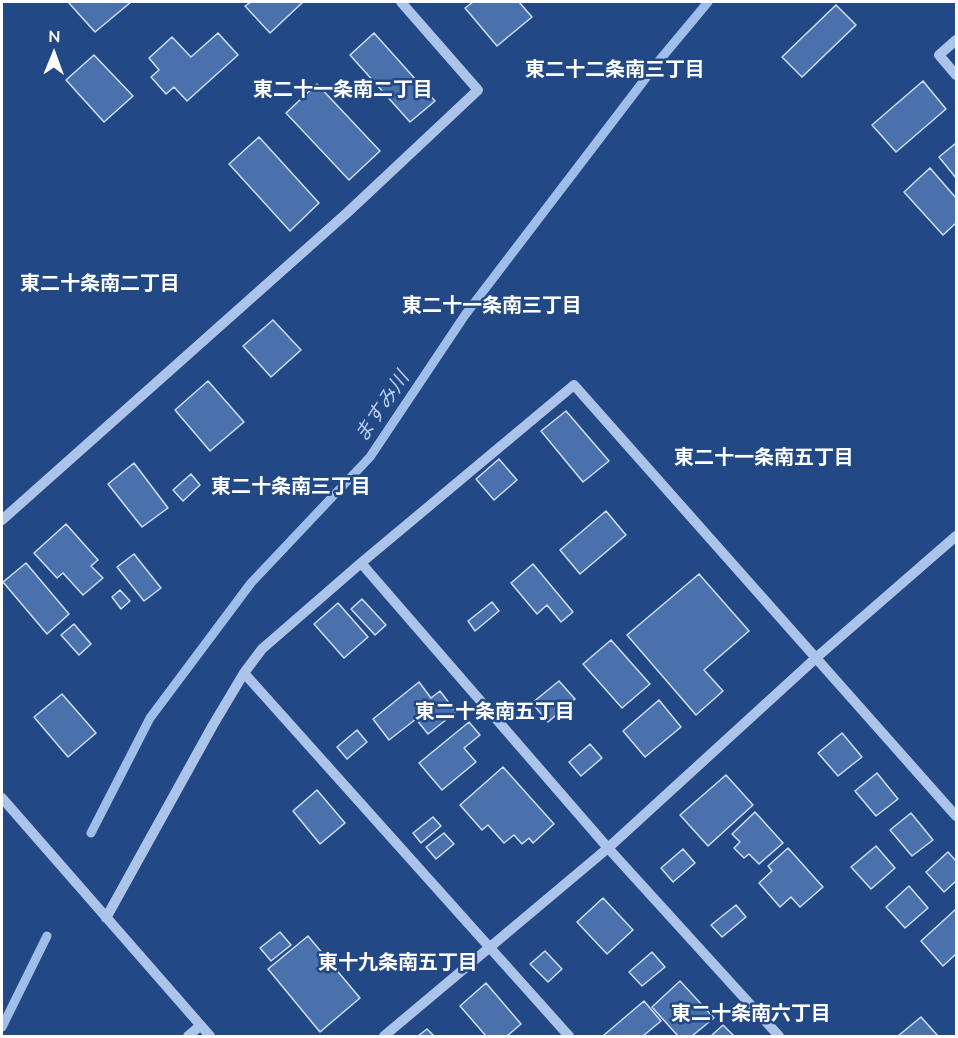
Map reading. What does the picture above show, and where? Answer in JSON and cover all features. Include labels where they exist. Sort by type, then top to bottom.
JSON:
[{"type":"street","points":[[2,520],[356,204],[478,90],[401,2]]},
{"type":"street","points":[[957,40],[939,55],[957,75]]},
{"type":"street","points":[[106,918],[213,725],[244,673],[262,649],[574,385],[957,816]]},
{"type":"street","points":[[384,1036],[608,848],[817,657],[957,536]]},
{"type":"street","points":[[361,563],[608,848],[778,1036]]},
{"type":"street","points":[[244,673],[569,1036]]},
{"type":"street","points":[[3,804],[210,1036]]},
{"type":"street","points":[[188,1036],[200,1026]]},
{"type":"building","points":[[68,2],[131,2],[95,32]]},
{"type":"building","points":[[251,2],[303,2],[270,33],[245,6]]},
{"type":"building","points":[[473,2],[519,2],[532,17],[497,46],[465,8]]},
{"type":"building","points":[[836,5],[856,25],[802,77],[782,57]]},
{"type":"building","points":[[218,33],[238,55],[187,101],[174,87],[166,94],[151,77],[159,70],[149,58],[172,37],[191,57]]},
{"type":"building","points":[[374,33],[435,101],[410,122],[350,55]]},
{"type":"building","points":[[94,55],[133,96],[104,122],[66,80]]},
{"type":"building","points":[[923,81],[946,109],[896,152],[872,125]]},
{"type":"building","points":[[317,84],[380,151],[349,180],[286,113]]},
{"type":"building","points":[[259,137],[319,203],[290,231],[229,164]]},
{"type":"building","points":[[956,143],[956,178],[939,157]]},
{"type":"building","points":[[930,168],[956,198],[956,223],[943,235],[904,192]]},
{"type":"building","points":[[273,320],[301,350],[271,377],[243,346]]},
{"type":"building","points":[[208,381],[244,422],[210,451],[175,410]]},
{"type":"building","points":[[566,411],[609,461],[583,482],[541,431]]},
{"type":"building","points":[[499,459],[517,480],[494,500],[476,479]]},
{"type":"building","points":[[134,463],[168,508],[142,527],[108,484]]},
{"type":"building","points":[[191,474],[200,485],[183,501],[173,490]]},
{"type":"building","points":[[606,511],[626,535],[580,574],[560,550]]},
{"type":"building","points":[[66,524],[98,560],[91,566],[103,578],[83,595],[63,573],[57,578],[34,553]]},
{"type":"building","points":[[134,554],[161,588],[144,601],[117,567]]},
{"type":"building","points":[[26,563],[69,614],[47,634],[3,582]]},
{"type":"building","points":[[533,564],[573,612],[561,622],[547,605],[537,614],[511,583]]},
{"type":"building","points":[[699,574],[749,631],[704,670],[723,691],[696,715],[627,635]]},
{"type":"building","points":[[120,590],[130,601],[121,609],[112,597]]},
{"type":"building","points":[[362,599],[386,625],[375,635],[351,609]]},
{"type":"building","points":[[492,602],[499,611],[475,631],[468,621]]},
{"type":"building","points":[[338,603],[368,637],[344,658],[314,624]]},
{"type":"building","points":[[74,624],[91,644],[79,655],[61,635]]},
{"type":"building","points":[[611,640],[650,684],[622,708],[583,664]]},
{"type":"building","points":[[559,681],[575,699],[548,722],[532,703]]},
{"type":"building","points":[[419,682],[431,698],[440,691],[456,712],[428,734],[416,719],[389,740],[373,719]]},
{"type":"building","points":[[62,694],[96,733],[68,757],[34,717]]},
{"type":"building","points":[[659,700],[681,727],[645,757],[623,731]]},
{"type":"building","points":[[469,722],[480,735],[464,748],[476,762],[442,790],[419,763]]},
{"type":"building","points":[[357,730],[367,742],[347,759],[337,747]]},
{"type":"building","points":[[842,733],[862,757],[838,776],[818,753]]},
{"type":"building","points":[[590,744],[602,758],[581,776],[569,762]]},
{"type":"building","points":[[503,767],[554,824],[533,843],[529,838],[522,844],[514,835],[504,843],[488,825],[482,830],[460,805]]},
{"type":"building","points":[[877,773],[898,799],[876,816],[855,791]]},
{"type":"building","points":[[726,775],[753,805],[708,846],[680,815]]},
{"type":"building","points":[[317,790],[345,823],[320,844],[293,811]]},
{"type":"building","points":[[755,812],[783,843],[759,864],[749,854],[744,858],[734,848],[740,842],[732,834]]},
{"type":"building","points":[[911,813],[933,840],[912,856],[890,830]]},
{"type":"building","points":[[433,817],[441,826],[421,843],[413,833]]},
{"type":"building","points":[[444,833],[454,844],[436,859],[426,847]]},
{"type":"building","points":[[876,846],[895,868],[871,889],[851,867]]},
{"type":"building","points":[[788,848],[823,887],[800,907],[791,897],[780,907],[759,883],[772,871],[768,866]]},
{"type":"building","points":[[683,849],[695,863],[673,882],[661,868]]},
{"type":"building","points":[[948,852],[956,861],[956,881],[944,892],[926,872]]},
{"type":"building","points":[[909,886],[928,908],[905,928],[886,907]]},
{"type":"building","points":[[603,898],[633,930],[607,954],[577,922]]},
{"type":"building","points":[[736,905],[746,917],[722,937],[711,925]]},
{"type":"building","points":[[956,909],[956,954],[943,966],[921,941]]},
{"type":"building","points":[[280,932],[291,945],[271,961],[260,948]]},
{"type":"building","points":[[308,936],[360,998],[320,1032],[268,969]]},
{"type":"building","points":[[545,951],[562,969],[548,982],[530,964]]},
{"type":"building","points":[[652,952],[665,967],[642,986],[629,972]]},
{"type":"building","points":[[680,981],[714,1018],[692,1036],[678,1036],[652,1007]]},
{"type":"building","points":[[486,983],[521,1024],[507,1036],[486,1036],[460,1006]]},
{"type":"building","points":[[644,1001],[661,1021],[643,1036],[604,1035]]},
{"type":"building","points":[[921,1017],[938,1036],[898,1036]]},
{"type":"building","points":[[723,1025],[734,1036],[711,1036]]},
{"type":"building","points":[[427,1029],[434,1036],[418,1036]]},
{"type":"waterway","name":"ますみ川","points":[[91,833],[150,718],[251,583],[370,457],[465,315],[658,62],[708,2]]},
{"type":"waterway","name":"ますみ川","points":[[2,1027],[47,936]]},
{"type":"district","name":"東二十二条南三丁目","points":[[615,70]]},
{"type":"district","name":"東二十一条南二丁目","points":[[343,90]]},
{"type":"district","name":"東二十条南二丁目","points":[[100,284]]},
{"type":"district","name":"東二十一条南三丁目","points":[[492,306]]},
{"type":"district","name":"東二十一条南五丁目","points":[[764,458]]},
{"type":"district","name":"東二十条南三丁目","points":[[291,487]]},
{"type":"district","name":"東二十条南五丁目","points":[[495,712]]},
{"type":"district","name":"東十九条南五丁目","points":[[398,963]]},
{"type":"district","name":"東二十条南六丁目","points":[[751,1014]]}]
